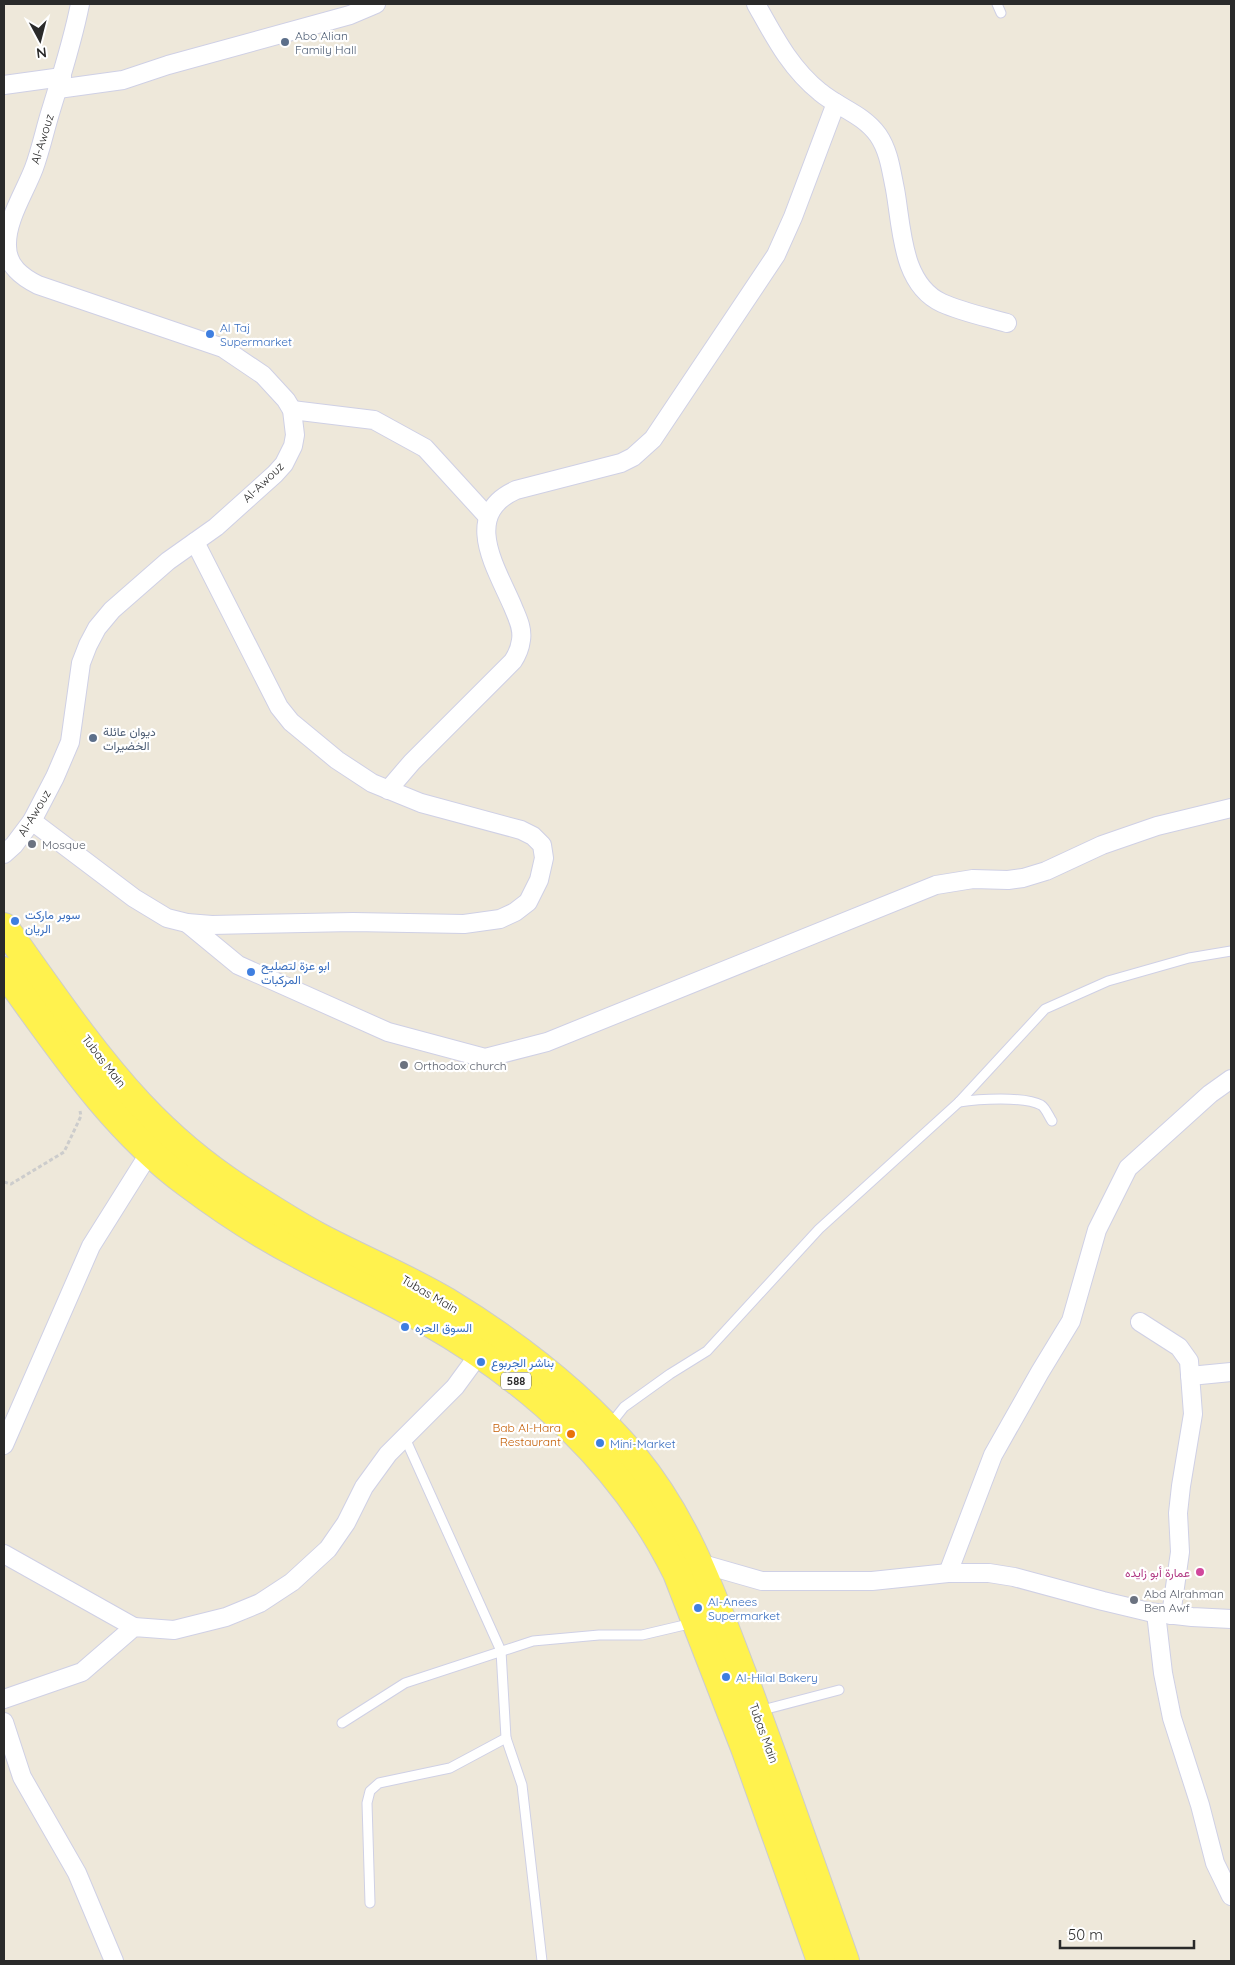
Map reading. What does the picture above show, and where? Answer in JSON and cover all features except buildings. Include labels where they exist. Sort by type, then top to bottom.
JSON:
[{"type":"main road","name":"Tubas Main","points":[[4,927],[104,1064],[162,1128],[202,1162],[240,1189],[316,1235],[395,1274],[446,1302],[536,1397],[590,1447],[616,1476],[642,1511],[665,1549],[688,1568],[756,1712],[846,1961]]},
{"type":"main road","name":"Tubas Main","points":[[4,971],[87,1083],[120,1123],[185,1182],[223,1209],[299,1255],[378,1294],[429,1322],[487,1344],[554,1377],[608,1428],[634,1457],[660,1492],[683,1529],[698,1623],[821,1961]]},
{"type":"street","name":"Al-Awouz","points":[[4,854],[14,846],[32,820],[70,742],[82,663],[88,645],[97,628],[112,610],[168,561],[216,527],[284,464],[293,446],[295,436],[292,410],[286,400],[263,375],[223,348],[32,282],[19,275],[6,256],[11,222],[34,167],[72,46],[80,4]]},
{"type":"street","points":[[4,85],[123,80],[168,65],[350,16],[376,4]]},
{"type":"street","points":[[756,4],[781,50],[794,67],[821,93],[863,119],[872,127],[885,147],[890,162],[909,267],[916,279],[931,296],[941,302],[1007,324]]},
{"type":"street","points":[[388,790],[412,762],[513,662],[518,653],[521,640],[519,622],[486,544],[485,533],[488,517],[496,503],[504,496],[528,486],[621,463],[633,458],[653,440],[776,255],[793,218],[836,103]]},
{"type":"street","points":[[292,410],[374,420],[425,448],[488,517]]},
{"type":"street","points":[[32,820],[134,898],[166,918],[187,923],[212,925],[353,922],[464,924],[500,919],[515,912],[528,902],[539,880],[544,858],[542,845],[533,836],[520,830],[421,803],[372,783],[336,760],[284,715],[195,542]]},
{"type":"street","points":[[187,923],[238,964],[388,1032],[485,1058],[547,1042],[936,885],[973,879],[1008,880],[1022,878],[1046,871],[1102,845],[1157,826],[1231,808]]},
{"type":"street","points":[[948,1573],[993,1456],[1071,1321],[1097,1230],[1128,1168],[1210,1094],[1231,1079]]},
{"type":"street","points":[[4,1445],[91,1246],[150,1152]]},
{"type":"street","points":[[1140,1322],[1179,1347],[1189,1361],[1193,1414],[1178,1513],[1180,1552],[1163,1614],[1163,1673],[1172,1718],[1200,1805],[1215,1863],[1231,1896]]},
{"type":"street","points":[[4,1554],[134,1628],[174,1630],[226,1617],[260,1602],[292,1582],[328,1549],[346,1523],[364,1487],[388,1454],[455,1387],[487,1344]]},
{"type":"street","points":[[1190,1376],[1231,1372]]},
{"type":"street","points":[[688,1568],[762,1581],[872,1581],[948,1573],[981,1572],[1006,1575],[1118,1605],[1163,1614],[1231,1619]]},
{"type":"street","points":[[4,1699],[82,1672],[134,1628]]},
{"type":"street","points":[[4,1722],[22,1778],[77,1872],[114,1961]]},
{"type":"lane","points":[[997,4],[1001,13]]},
{"type":"lane","points":[[608,1428],[624,1407],[670,1374],[707,1351],[819,1229],[958,1102],[1045,1009],[1108,981],[1189,958],[1231,951]]},
{"type":"lane","points":[[958,1102],[979,1099],[1027,1101],[1042,1106],[1052,1121]]},
{"type":"lane","points":[[405,1438],[501,1651],[506,1738],[522,1785],[542,1961]]},
{"type":"lane","points":[[342,1723],[405,1683],[533,1641],[599,1635],[642,1635],[698,1623]]},
{"type":"lane","points":[[756,1712],[839,1690]]},
{"type":"lane","points":[[370,1903],[367,1803],[370,1791],[379,1784],[450,1768],[506,1738]]},
{"type":"path","points":[[4,1182],[11,1184],[64,1152],[81,1116],[79,1098],[87,1083]]},
{"type":"place","name":"Abo Alian Family Hall","points":[[285,42]]},
{"type":"place","name":"Al Taj Supermarket","points":[[210,334]]},
{"type":"place","name":"ديوان عائلة الخضيرات","points":[[93,738]]},
{"type":"place","name":"Mosque","points":[[32,844]]},
{"type":"place","name":"سوبر ماركت الريان","points":[[15,921]]},
{"type":"place","name":"ابو عزة لتصليح المركبات","points":[[251,972]]},
{"type":"place","name":"Orthodox church","points":[[404,1065]]},
{"type":"place","name":"السوق الحره","points":[[405,1327]]},
{"type":"place","name":"بناشر الجربوع","points":[[481,1362]]},
{"type":"place","name":"Bab Al-Hara Restaurant","points":[[571,1434]]},
{"type":"place","name":"Mini-Market","points":[[600,1443]]},
{"type":"place","name":"عمارة أبو زايده","points":[[1200,1572]]},
{"type":"place","name":"Abd Alrahman Ben Awf","points":[[1134,1600]]},
{"type":"place","name":"Al-Anees Supermarket","points":[[698,1608]]},
{"type":"place","name":"Al-Hilal Bakery","points":[[726,1677]]}]
